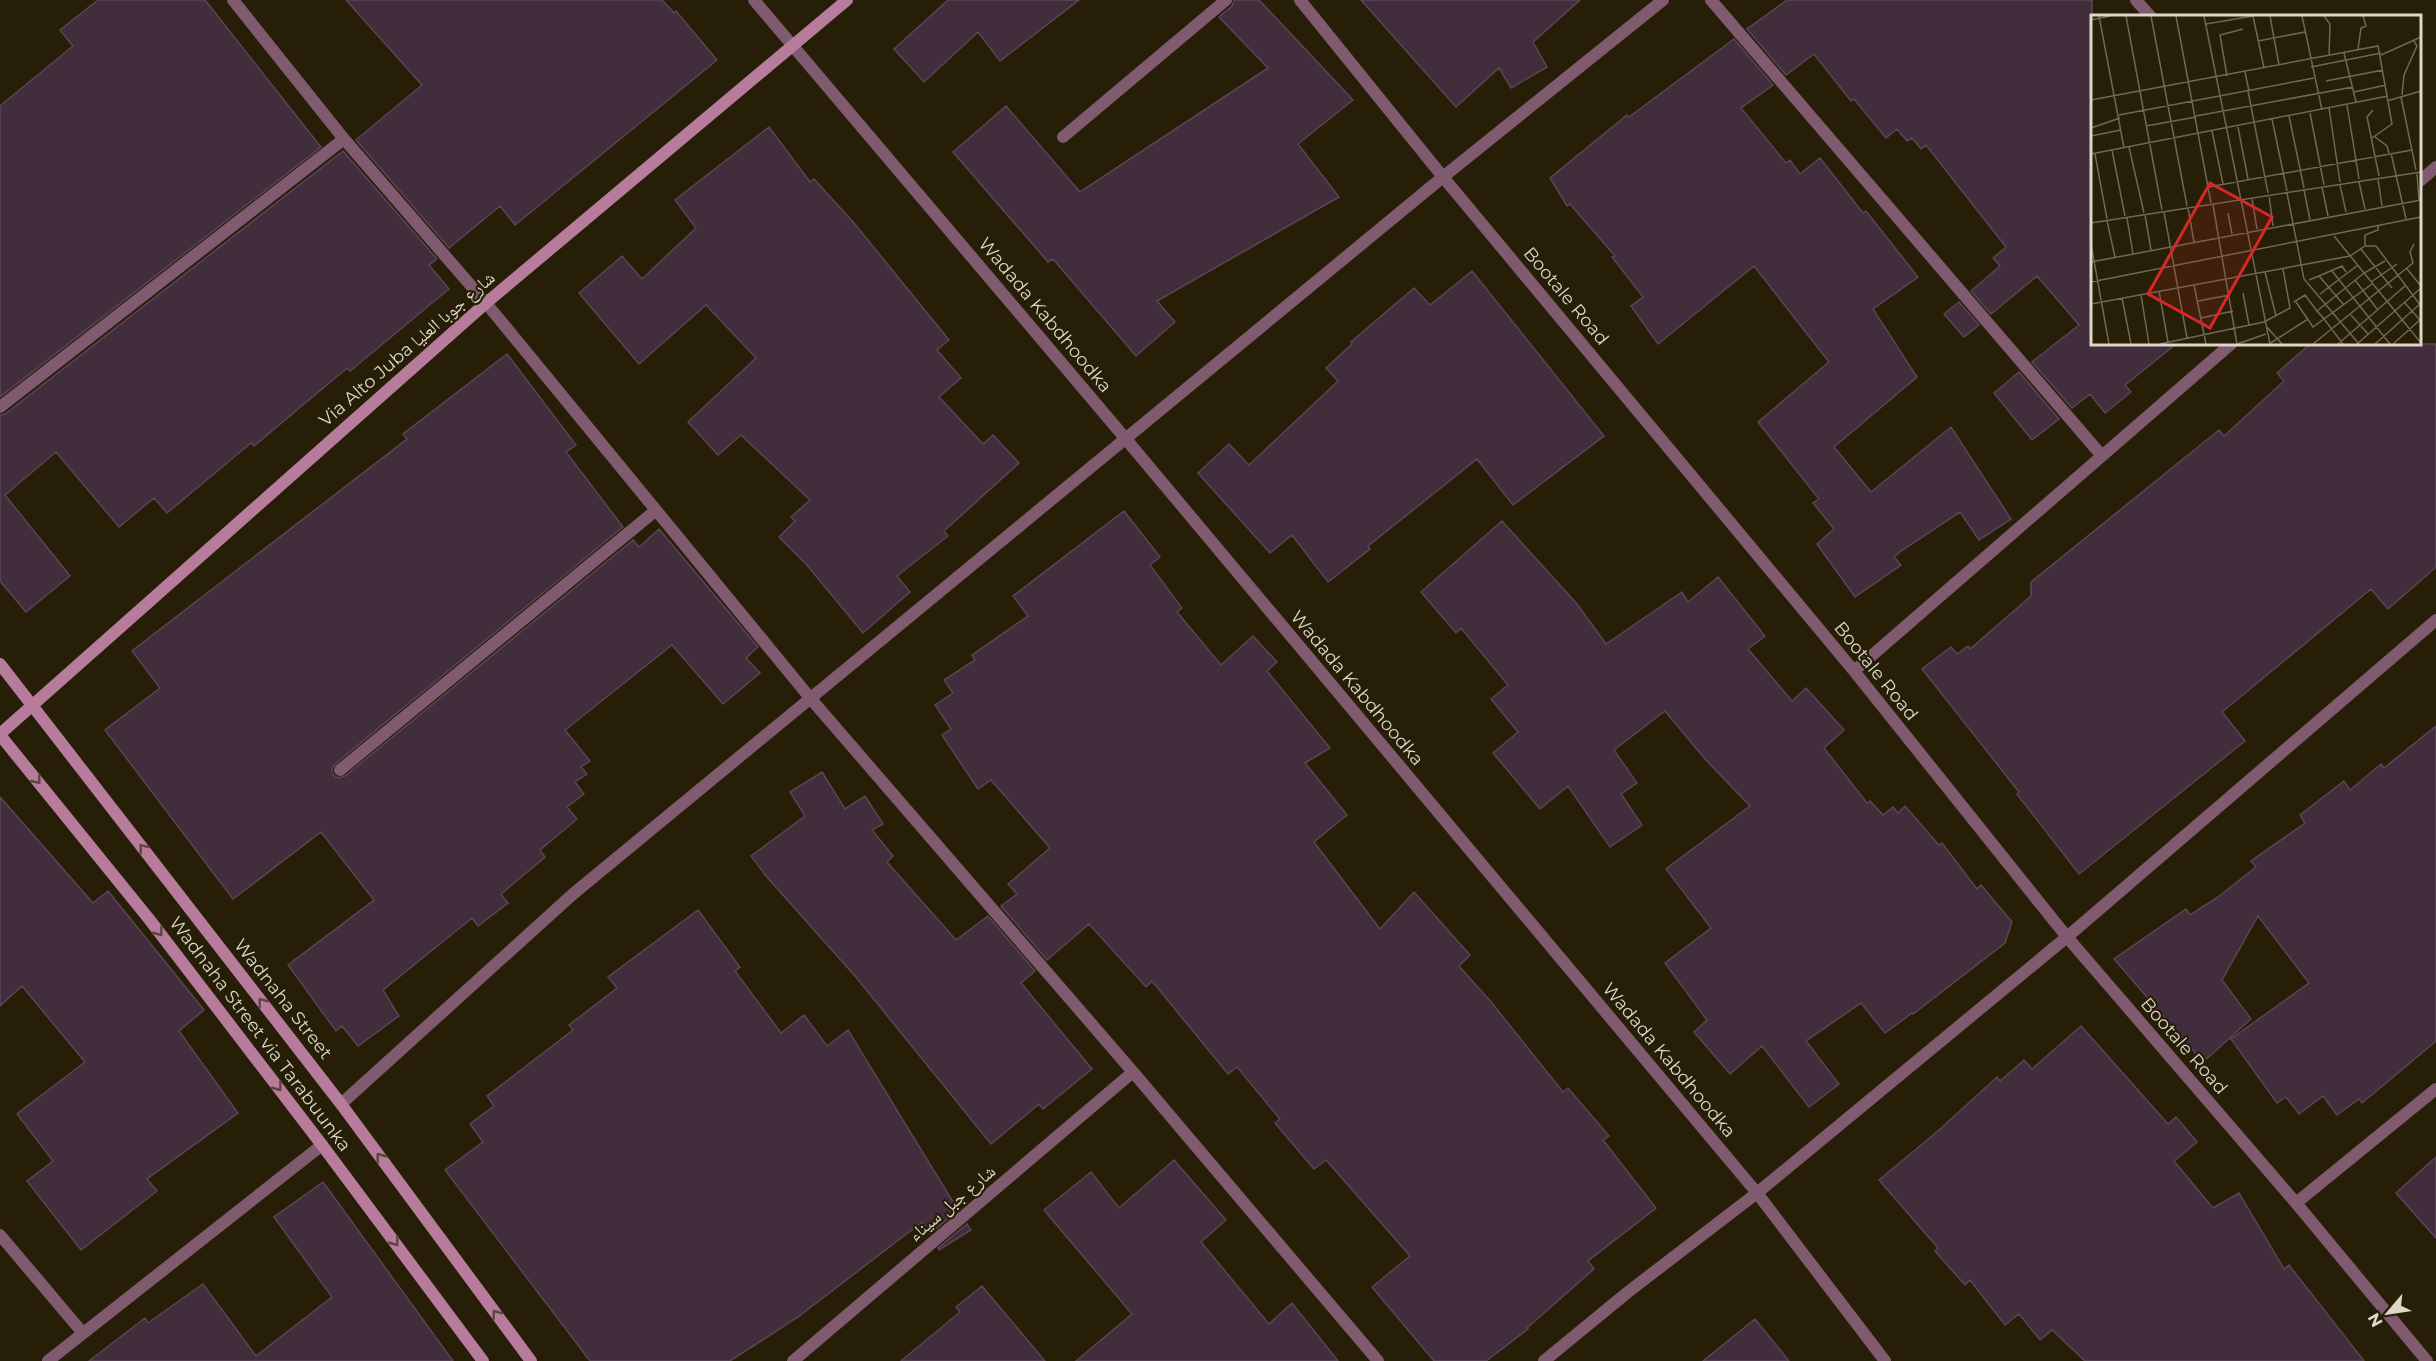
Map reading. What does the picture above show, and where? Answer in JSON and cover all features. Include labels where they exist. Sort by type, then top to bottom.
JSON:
[{"type":"main road","name":"Via Alto Juba شارع جوبا العليا","points":[[0,734],[486,303],[847,0]]},
{"type":"main road","name":"Wadnaha Street","points":[[0,664],[341,1104],[531,1361]]},
{"type":"main road","name":"Wadnaha Street via Tarabuunka","points":[[0,734],[149,919],[483,1361]]},
{"type":"street","points":[[233,0],[344,139],[486,303],[811,699],[1133,1072],[1378,1361]]},
{"type":"street","name":"Wadada Kabdhoodka","points":[[754,0],[1125,438],[1757,1193],[1885,1361]]},
{"type":"street","points":[[1063,137],[1226,0]]},
{"type":"street","name":"Bootale Road","points":[[1300,0],[1443,177],[1854,671],[2067,937],[2296,1203],[2427,1361]]},
{"type":"street","points":[[341,1104],[573,894],[1443,177],[1664,0]]},
{"type":"street","points":[[1711,0],[2102,456]]},
{"type":"street","points":[[2136,0],[2149,15]]},
{"type":"street","points":[[0,407],[344,139]]},
{"type":"street","points":[[2421,180],[2436,167]]},
{"type":"street","points":[[1854,671],[2230,345]]},
{"type":"street","points":[[340,770],[655,511]]},
{"type":"street","points":[[1544,1361],[1628,1292],[1757,1193],[2067,937],[2436,620]]},
{"type":"street","name":"شارع جبل سيناء","points":[[794,1361],[1133,1072]]},
{"type":"street","points":[[2296,1203],[2436,1089]]},
{"type":"street","points":[[48,1361],[322,1145]]},
{"type":"street","points":[[0,1235],[82,1332]]},
{"type":"building","points":[[98,0],[205,0],[321,147],[0,397],[0,106],[73,46],[60,30]]},
{"type":"building","points":[[346,0],[662,0],[674,13],[676,11],[717,60],[515,225],[500,206],[449,248],[356,140],[422,85]]},
{"type":"building","points":[[948,0],[1079,0],[1000,61],[978,32],[924,82],[894,49]]},
{"type":"building","points":[[1234,0],[1259,0],[1353,100],[1298,144],[1339,197],[1157,301],[1175,322],[1136,356],[1053,259],[1048,262],[953,152],[1006,106],[1080,192],[1268,68],[1219,17],[1232,6]]},
{"type":"building","points":[[1361,0],[1580,0],[1533,42],[1547,67],[1511,88],[1499,68],[1456,107]]},
{"type":"building","points":[[1787,0],[2092,0],[2091,345],[2175,345],[2125,385],[2131,392],[2105,413],[2090,394],[2072,408],[2032,362],[2079,325],[2037,276],[1991,314],[1971,291],[2000,266],[1993,258],[2006,247],[1926,145],[1921,149],[1912,138],[1907,141],[1897,129],[1886,138],[1854,99],[1851,101],[1814,54],[1786,75],[1747,29]]},
{"type":"building","points":[[1734,39],[1773,85],[1741,108],[1786,163],[1790,160],[1800,174],[1820,158],[1863,213],[1866,211],[1918,277],[1873,309],[1917,377],[1834,447],[1871,492],[1951,427],[2011,519],[1979,540],[1960,512],[1901,551],[1894,557],[1901,565],[1855,597],[1817,544],[1834,529],[1813,503],[1819,499],[1758,422],[1829,362],[1754,266],[1658,344],[1631,306],[1643,297],[1612,257],[1615,256],[1570,204],[1567,206],[1550,178],[1627,115],[1629,117]]},
{"type":"building","points":[[769,127],[810,182],[814,179],[854,223],[949,340],[937,350],[961,378],[939,397],[983,444],[993,435],[1019,463],[944,531],[948,536],[897,576],[910,592],[863,633],[806,564],[779,537],[795,521],[791,517],[810,500],[741,435],[718,455],[688,422],[756,358],[706,305],[639,364],[579,293],[622,256],[642,279],[696,228],[675,200]]},
{"type":"building","points":[[343,151],[437,259],[429,265],[449,289],[350,371],[347,368],[254,446],[251,443],[167,513],[154,498],[119,527],[56,452],[5,495],[70,576],[26,612],[0,581],[0,415],[5,414]]},
{"type":"building","points":[[1472,271],[1604,436],[1513,505],[1477,459],[1368,546],[1370,549],[1328,582],[1292,535],[1270,553],[1198,473],[1229,444],[1249,465],[1338,381],[1326,368],[1352,344],[1351,342],[1414,288],[1430,305]]},
{"type":"building","points":[[1959,302],[1979,325],[1964,337],[1944,314]]},
{"type":"building","points":[[2436,344],[2436,567],[2388,609],[2371,589],[2222,712],[2245,741],[2079,874],[2017,794],[2019,792],[1922,669],[1951,647],[1957,654],[1968,646],[1970,649],[2031,596],[2031,582],[2219,430],[2224,436],[2284,381],[2277,373],[2309,345]]},
{"type":"building","points":[[507,354],[576,445],[566,452],[623,527],[335,764],[332,768],[333,775],[338,778],[345,776],[633,540],[639,547],[659,529],[758,647],[746,658],[760,673],[723,704],[672,645],[565,730],[590,761],[581,767],[587,774],[575,782],[584,794],[567,807],[577,819],[540,850],[545,857],[501,894],[508,903],[478,926],[472,918],[383,990],[399,1016],[358,1046],[342,1026],[336,1031],[288,965],[374,900],[321,832],[233,899],[105,730],[160,688],[132,651],[407,439],[403,434]]},
{"type":"building","points":[[2019,372],[2059,419],[2032,440],[1994,393]]},
{"type":"building","points":[[1124,511],[1160,557],[1150,565],[1182,608],[1177,612],[1221,665],[1253,636],[1277,662],[1267,671],[1330,748],[1305,763],[1347,815],[1314,842],[1380,929],[1414,892],[1470,955],[1459,966],[1492,1003],[1563,1092],[1568,1088],[1609,1136],[1603,1140],[1656,1208],[1588,1261],[1594,1269],[1528,1329],[1486,1361],[1434,1361],[1372,1287],[1410,1256],[1326,1160],[1314,1169],[1275,1123],[1280,1119],[1237,1067],[1228,1074],[1152,981],[1146,987],[1089,924],[1047,960],[1001,906],[1017,894],[1008,884],[1050,848],[991,780],[978,789],[942,735],[951,729],[935,705],[953,693],[944,680],[975,660],[972,655],[1028,616],[1013,596]]},
{"type":"building","points":[[1502,521],[1577,604],[1606,644],[1682,592],[1688,602],[1718,577],[1765,636],[1748,649],[1792,701],[1806,688],[1844,730],[1824,748],[1867,803],[1870,801],[1883,815],[1893,807],[1898,813],[1905,806],[1939,845],[1942,843],[1977,889],[1981,885],[2012,922],[2005,943],[1885,1033],[1861,1003],[1806,1041],[1839,1084],[1809,1107],[1762,1046],[1730,1074],[1694,1032],[1707,1020],[1665,963],[1711,928],[1666,869],[1750,806],[1705,759],[1665,711],[1614,750],[1637,783],[1621,794],[1642,825],[1610,847],[1568,786],[1540,809],[1493,753],[1518,732],[1491,699],[1508,685],[1461,628],[1456,633],[1421,592]]},
{"type":"building","points":[[2436,726],[2436,1041],[2362,1103],[2359,1099],[2337,1115],[2323,1096],[2299,1114],[2286,1097],[2277,1103],[2231,1039],[2309,983],[2258,916],[2222,980],[2251,1019],[2203,1062],[2114,959],[2186,909],[2190,915],[2218,897],[2256,867],[2251,861],[2305,823],[2300,815],[2344,781],[2350,790],[2381,764],[2384,768]]},
{"type":"building","points":[[822,772],[845,809],[865,796],[883,824],[872,830],[893,856],[887,862],[956,940],[988,916],[1035,971],[1021,983],[1092,1069],[1043,1109],[1039,1104],[991,1144],[855,976],[751,856],[805,816],[790,792]]},
{"type":"building","points":[[0,797],[93,903],[108,891],[204,1010],[179,1031],[238,1113],[147,1179],[157,1191],[81,1250],[27,1181],[53,1161],[17,1114],[85,1062],[22,986],[0,1006]]},
{"type":"building","points":[[698,910],[740,967],[735,971],[781,1033],[804,1015],[827,1046],[848,1030],[958,1210],[930,1234],[922,1222],[798,1317],[730,1361],[590,1361],[445,1170],[483,1142],[470,1124],[494,1106],[487,1096],[573,1030],[569,1025],[617,988],[608,977]]},
{"type":"building","points":[[2081,1026],[2168,1124],[2176,1117],[2197,1142],[2174,1161],[2213,1208],[2239,1193],[2284,1269],[2289,1265],[2364,1361],[2085,1361],[2052,1330],[2040,1340],[2019,1314],[2005,1325],[1970,1280],[1965,1285],[1935,1251],[1938,1248],[1879,1180],[1997,1077],[2000,1081],[2024,1060],[2032,1069]]},
{"type":"building","points":[[2436,1157],[2436,1238],[2396,1193]]},
{"type":"building","points":[[1174,1160],[1226,1220],[1201,1242],[1269,1324],[1292,1303],[1338,1361],[1076,1361],[1132,1314],[1044,1210],[1091,1172],[1119,1208]]},
{"type":"building","points":[[323,1182],[453,1361],[89,1361],[145,1318],[148,1323],[203,1284],[256,1356],[332,1297],[274,1217]]},
{"type":"building","points":[[967,1224],[971,1230],[939,1250],[938,1248]]},
{"type":"building","points":[[982,1286],[1045,1361],[901,1361],[960,1312],[956,1307]]},
{"type":"building","points":[[1755,1319],[1789,1361],[1703,1361]]}]
